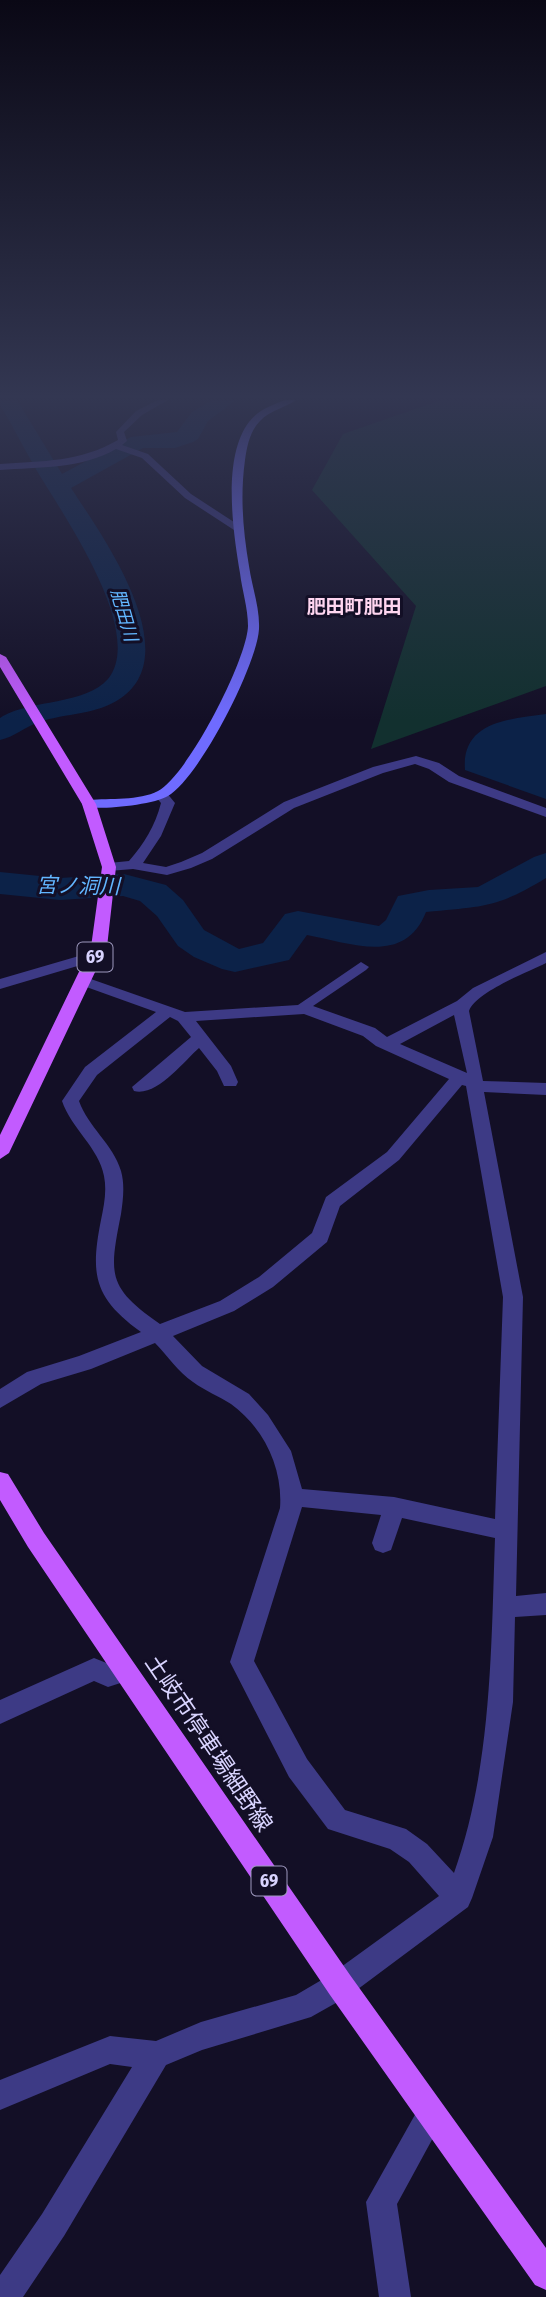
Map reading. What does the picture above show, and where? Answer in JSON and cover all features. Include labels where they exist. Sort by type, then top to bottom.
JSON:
[{"type":"main road","name":"69","points":[[0,657],[89,804],[109,867],[96,956],[0,1153]]},
{"type":"main road","name":"土岐市停車場細野線","points":[[0,1481],[36,1540],[340,1985],[546,2274]]},
{"type":"street","points":[[205,507],[237,528]]},
{"type":"street","points":[[89,804],[161,795],[179,781],[203,747],[253,634],[235,507]]},
{"type":"street","points":[[109,867],[133,865],[167,872],[207,856],[289,805],[378,770],[416,760],[434,766],[454,779],[546,813]]},
{"type":"street","points":[[133,865],[149,845],[166,813],[168,803],[161,795]]},
{"type":"street","points":[[0,984],[96,956]]},
{"type":"street","points":[[387,1044],[463,1004],[479,991],[546,957]]},
{"type":"street","points":[[305,1009],[314,996],[361,967]]},
{"type":"street","points":[[83,981],[176,1014],[305,1009],[369,1032],[387,1044],[469,1082],[546,1089]]},
{"type":"street","points":[[0,1400],[34,1378],[84,1363],[227,1306],[301,1255],[320,1237],[332,1202],[393,1156],[475,1073],[461,1011],[463,1004]]},
{"type":"street","points":[[176,1014],[225,1070],[230,1082]]},
{"type":"street","points":[[176,1014],[91,1071],[71,1101],[73,1110],[99,1143],[114,1177],[113,1208],[104,1256],[106,1280],[115,1297],[143,1324],[157,1333],[186,1365],[202,1378],[240,1399],[278,1443],[286,1461],[292,1497],[291,1508],[242,1662],[298,1768],[337,1820],[397,1839],[418,1853],[459,1898]]},
{"type":"street","points":[[140,1087],[152,1081],[199,1039]]},
{"type":"street","points":[[0,2095],[110,2050],[156,2055],[201,2036],[301,2007],[340,1985],[459,1898],[480,1837],[502,1702],[513,1297],[469,1082]]},
{"type":"street","points":[[292,1497],[394,1507],[506,1531]]},
{"type":"street","points":[[383,1543],[394,1507]]},
{"type":"street","points":[[504,1606],[546,1604]]},
{"type":"street","points":[[0,1712],[94,1669],[108,1676],[125,1671]]},
{"type":"street","points":[[4,2297],[53,2225],[156,2055]]},
{"type":"street","points":[[395,2297],[381,2202],[431,2114]]},
{"type":"green space","points":[[327,507],[546,507],[546,686],[371,749],[416,606]]},
{"type":"water","points":[[546,714],[546,799],[465,770],[466,754],[471,741],[479,732],[503,721]]},
{"type":"waterway","name":"肥田川","points":[[0,731],[28,716],[87,702],[109,693],[119,685],[131,664],[132,638],[124,608],[111,576],[71,507]]},
{"type":"waterway","name":"宮ノ洞川","points":[[0,883],[60,889],[124,885],[153,893],[170,908],[191,938],[207,949],[235,961],[276,952],[298,922],[387,936],[401,926],[411,904],[490,895],[546,864]]},
{"type":"district","name":"肥田町肥田","points":[[354,606]]}]
